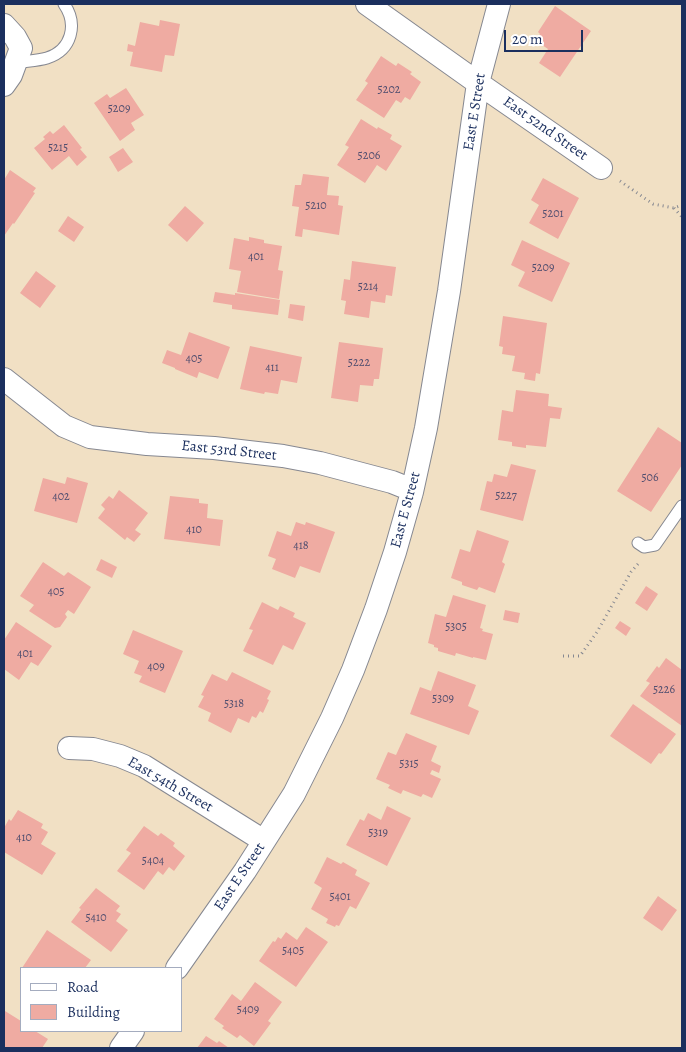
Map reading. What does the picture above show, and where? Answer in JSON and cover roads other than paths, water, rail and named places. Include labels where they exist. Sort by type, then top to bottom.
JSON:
[{"type":"street","name":"East 52nd Street","points":[[367,4],[601,168]]},
{"type":"street","name":"East E Street","points":[[177,967],[264,841],[294,794],[332,718],[353,670],[392,561],[412,492],[426,428],[449,291],[478,83],[499,4]]},
{"type":"street","points":[[4,25],[14,37],[18,55],[11,75],[4,86]]},
{"type":"street","name":"East 53rd Street","points":[[4,379],[64,426],[90,437],[284,456],[320,463],[392,482],[412,492]]},
{"type":"street","name":"East 54th Street","points":[[69,748],[93,749],[120,756],[144,766],[264,841]]},
{"type":"street","points":[[120,1048],[132,1032]]},
{"type":"lane","points":[[18,55],[46,58],[57,53],[66,45],[71,35],[72,23],[69,11],[64,4]]},
{"type":"lane","points":[[638,543],[644,547],[656,545],[682,506]]}]
